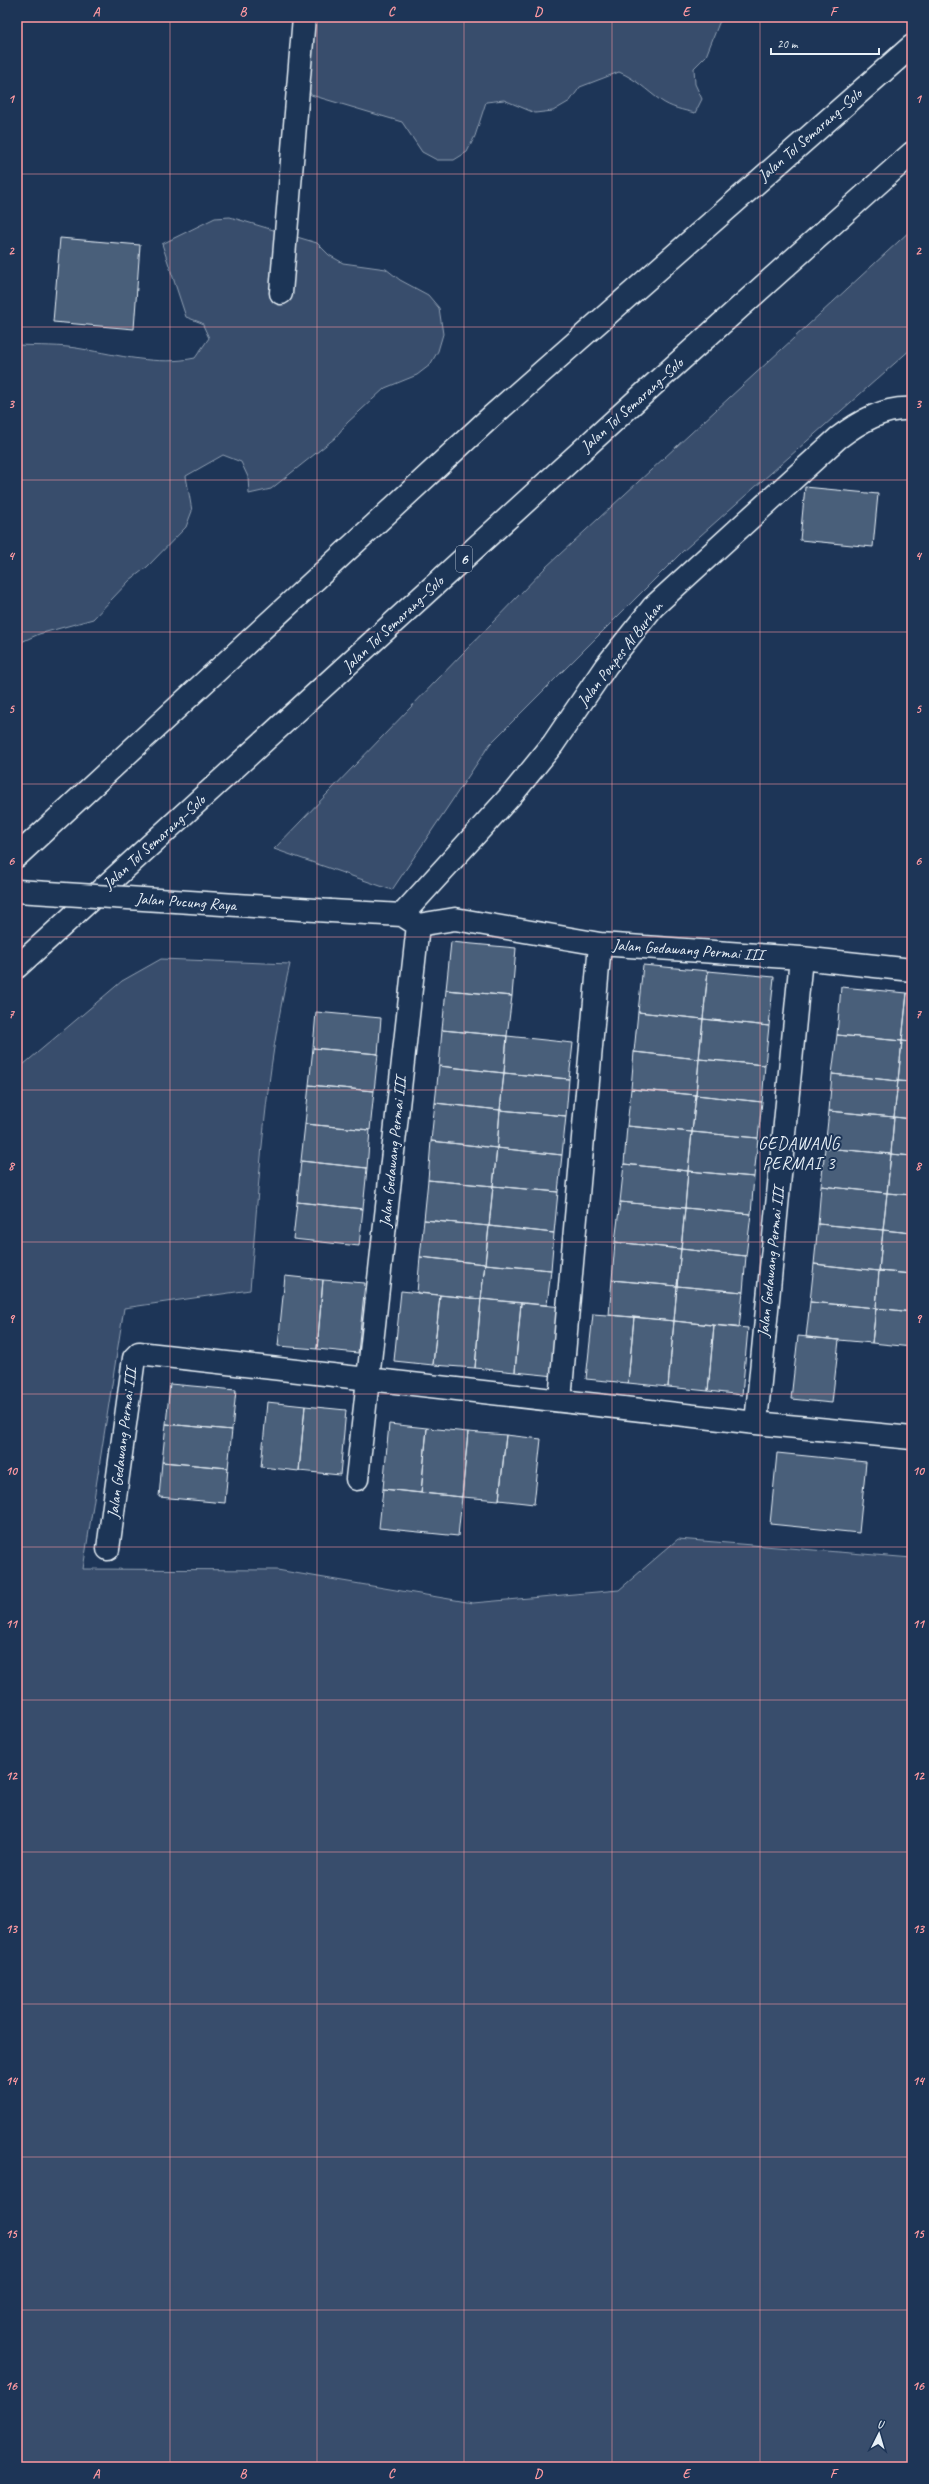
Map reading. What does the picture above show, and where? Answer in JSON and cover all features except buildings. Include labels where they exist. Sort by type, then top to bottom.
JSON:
[{"type":"main road","points":[[281,293],[304,17]]},
{"type":"main road","name":"Jalan Tol Semarang–Solo","points":[[17,856],[492,416],[912,46]]},
{"type":"main road","name":"Jalan Tol Semarang–Solo","points":[[17,967],[662,377],[912,153]]},
{"type":"main road","name":"Jalan Ponpes Al Burhan","points":[[410,920],[553,744],[606,666],[653,607],[860,421],[883,412],[912,409]]},
{"type":"main road","name":"Jalan Pucung Raya","points":[[17,891],[331,911]]},
{"type":"main road","name":"Jalan Gedawang Permai III","points":[[331,911],[410,920],[455,919],[600,944],[801,958],[912,970]]},
{"type":"main road","name":"Jalan Gedawang Permai III","points":[[356,1479],[368,1379],[410,920]]},
{"type":"main road","name":"Jalan Gedawang Permai III","points":[[560,1400],[600,944]]},
{"type":"main road","name":"Jalan Gedawang Permai III","points":[[756,1423],[801,958]]},
{"type":"main road","name":"Jalan Gedawang Permai III","points":[[108,1549],[136,1354],[756,1423],[912,1438]]},
{"type":"shaded area","points":[[304,17],[724,17],[719,23],[706,56],[694,68],[695,84],[702,99],[695,113],[664,103],[636,81],[619,72],[580,87],[570,101],[553,111],[535,113],[504,100],[486,102],[475,136],[467,152],[454,160],[437,160],[422,152],[402,122],[311,95],[305,80]]},
{"type":"shaded area","points":[[230,217],[317,243],[329,255],[343,263],[386,269],[400,280],[428,295],[439,308],[443,334],[438,351],[430,365],[417,375],[385,388],[347,423],[335,438],[271,489],[249,494],[248,477],[241,462],[223,455],[186,476],[192,511],[186,527],[147,567],[130,580],[93,619],[39,634],[17,644],[17,345],[58,346],[138,359],[167,361],[195,358],[209,338],[202,323],[186,317],[162,244],[215,218]]},
{"type":"shaded area","points":[[912,229],[912,348],[683,551],[490,744],[392,890],[274,849],[546,567]]},
{"type":"shaded area","points":[[161,959],[290,964],[274,1044],[260,1167],[250,1290],[124,1308],[83,1569],[277,1570],[473,1603],[619,1590],[678,1539],[912,1558],[912,2467],[17,2467],[17,1070],[122,981]]},
{"type":"district","name":"GEDAWANG PERMAI 3","points":[[799,1153]]}]
